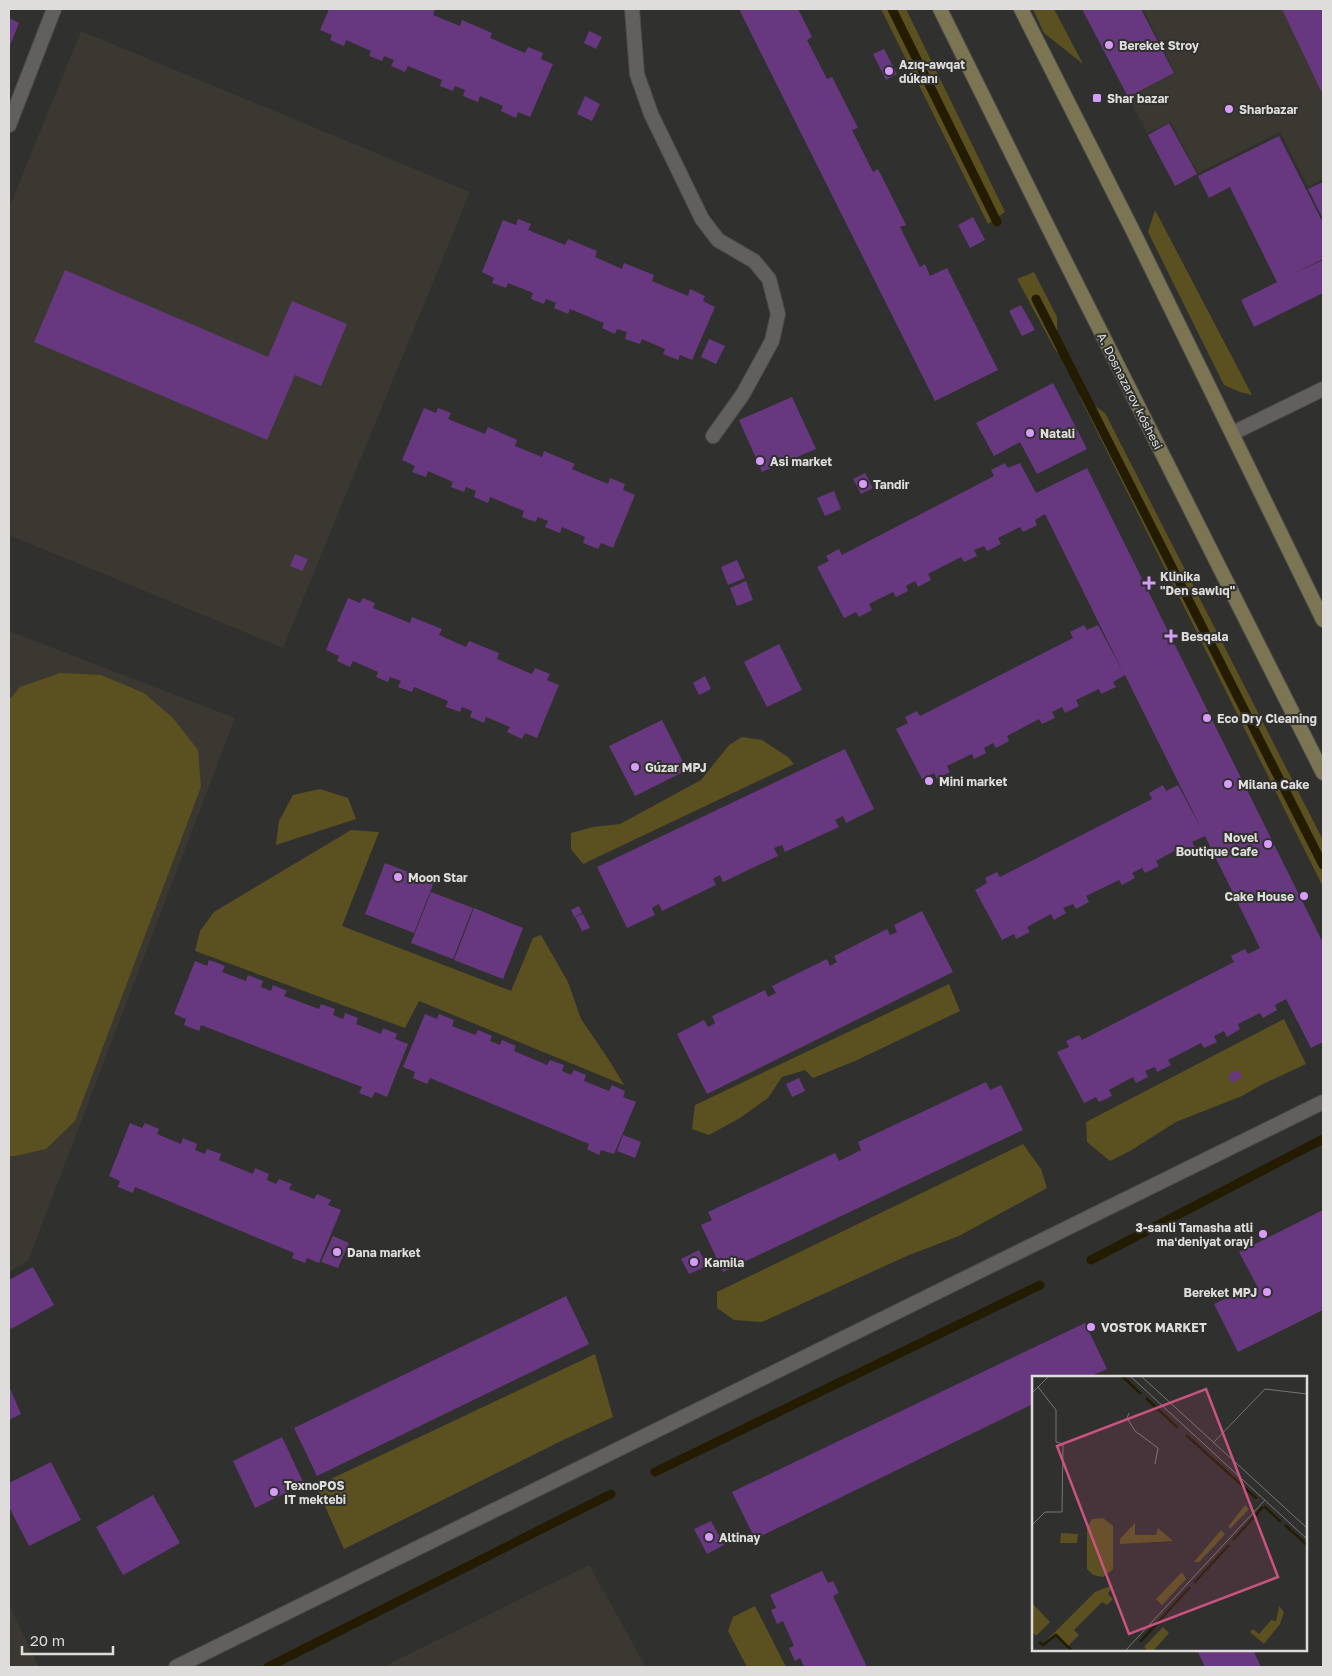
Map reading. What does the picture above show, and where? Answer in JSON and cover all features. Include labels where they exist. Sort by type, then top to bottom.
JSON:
[{"type":"main road","name":"A. Dosnazarov kóshesi","points":[[940,9],[1048,228],[1323,773]]},
{"type":"main road","points":[[1021,9],[1233,433],[1323,620]]},
{"type":"street","points":[[9,125],[54,9]]},
{"type":"street","points":[[632,9],[637,74],[651,114],[702,219],[718,240],[754,261],[769,279],[778,314],[772,341],[743,394],[713,436]]},
{"type":"street","points":[[1233,433],[1323,389]]},
{"type":"street","points":[[176,1667],[1323,1102]]},
{"type":"shaded area","points":[[881,9],[906,9],[1005,212],[988,224]]},
{"type":"shaded area","points":[[1033,9],[1054,9],[1083,64],[1044,33]]},
{"type":"shaded area","name":"Sharbazar","points":[[1143,9],[1323,9],[1323,179],[1308,187],[1280,132],[1198,173],[1170,122],[1147,133],[1128,97],[1175,73]]},
{"type":"shaded area","points":[[81,31],[470,192],[283,648],[9,535],[9,208]]},
{"type":"shaded area","points":[[1155,210],[1252,395],[1224,385],[1148,232]]},
{"type":"shaded area","points":[[1034,272],[1057,317],[1057,353],[1017,279]]},
{"type":"shaded area","points":[[1079,395],[1105,413],[1323,840],[1323,887]]},
{"type":"shaded area","points":[[9,631],[235,718],[28,1261],[9,1272]]},
{"type":"shaded area","points":[[60,673],[101,675],[144,693],[173,718],[198,750],[201,787],[75,1121],[46,1149],[9,1156],[9,700],[20,687]]},
{"type":"shaded area","points":[[742,737],[762,740],[788,757],[794,764],[583,864],[571,849],[571,833],[593,827],[620,824],[701,780],[729,745]]},
{"type":"shaded area","points":[[320,789],[348,798],[356,819],[276,845],[279,821],[293,795]]},
{"type":"shaded area","points":[[351,830],[379,832],[342,926],[511,991],[533,938],[541,935],[568,982],[581,1019],[624,1085],[419,1001],[405,1028],[195,951],[200,931],[214,912]]},
{"type":"shaded area","points":[[949,984],[960,1011],[855,1061],[813,1078],[805,1070],[782,1077],[768,1098],[740,1118],[709,1135],[692,1129],[695,1105]]},
{"type":"shaded area","points":[[1284,1019],[1306,1064],[1242,1096],[1176,1122],[1130,1151],[1110,1161],[1087,1142],[1086,1122]]},
{"type":"shaded area","points":[[1023,1144],[1041,1169],[1047,1188],[959,1236],[909,1255],[762,1322],[734,1320],[717,1308],[717,1292]]},
{"type":"shaded area","points":[[595,1354],[613,1417],[344,1549],[316,1486]]},
{"type":"shaded area","points":[[589,1565],[646,1667],[383,1667]]},
{"type":"shaded area","points":[[9,1604],[39,1667],[9,1667]]},
{"type":"shaded area","points":[[755,1606],[786,1667],[747,1667],[728,1631],[733,1617]]},
{"type":"building","points":[[329,9],[435,9],[433,15],[460,26],[462,20],[492,33],[490,38],[525,53],[528,47],[543,53],[541,59],[553,64],[530,117],[518,112],[516,118],[501,111],[503,106],[480,96],[478,102],[463,96],[465,90],[455,86],[453,91],[440,86],[442,80],[408,66],[405,72],[391,66],[394,60],[384,56],[382,61],[369,56],[371,51],[346,40],[344,46],[330,40],[332,35],[320,30]]},
{"type":"building","points":[[739,9],[798,9],[812,37],[807,40],[827,79],[832,77],[858,128],[852,130],[873,172],[878,169],[906,225],[900,227],[920,267],[925,264],[930,276],[947,268],[998,370],[935,401]]},
{"type":"building","points":[[1082,9],[1141,9],[1174,73],[1128,97]]},
{"type":"building","points":[[1282,9],[1323,9],[1323,95]]},
{"type":"building","points":[[9,18],[19,23],[9,48]]},
{"type":"building","points":[[589,31],[602,37],[596,49],[584,43]]},
{"type":"building","points":[[884,49],[897,74],[886,80],[873,54]]},
{"type":"building","points":[[585,96],[600,104],[592,121],[577,114]]},
{"type":"building","points":[[1169,123],[1197,174],[1175,186],[1148,135]]},
{"type":"building","points":[[1279,136],[1323,223],[1323,259],[1291,275],[1323,260],[1323,293],[1254,327],[1241,300],[1277,282],[1230,187],[1209,198],[1198,176]]},
{"type":"building","points":[[1323,182],[1323,219],[1308,189]]},
{"type":"building","points":[[973,217],[985,240],[970,248],[958,225]]},
{"type":"building","points":[[518,219],[531,224],[528,230],[565,245],[568,239],[597,251],[595,257],[622,269],[624,263],[654,275],[652,281],[688,296],[690,289],[705,296],[703,301],[715,307],[692,360],[680,355],[678,360],[663,354],[665,349],[642,339],[640,344],[625,339],[627,332],[617,329],[615,334],[602,328],[604,323],[570,309],[568,314],[554,308],[556,303],[546,299],[544,304],[531,299],[533,293],[508,283],[506,288],[492,283],[494,278],[482,272],[503,220],[516,225]]},
{"type":"building","points":[[65,270],[268,357],[292,301],[347,324],[321,386],[295,375],[267,440],[34,342]]},
{"type":"building","points":[[1021,305],[1035,330],[1022,336],[1009,311]]},
{"type":"building","points":[[709,339],[725,346],[716,364],[701,357]]},
{"type":"building","name":"Natali","points":[[1053,383],[1087,449],[1037,474],[1020,442],[994,456],[976,423]]},
{"type":"building","points":[[792,397],[816,449],[762,472],[739,420]]},
{"type":"building","points":[[424,408],[436,413],[438,408],[451,413],[448,419],[485,434],[488,427],[517,440],[515,446],[542,457],[544,451],[575,464],[572,469],[608,484],[610,478],[625,484],[623,490],[635,495],[613,548],[601,543],[598,549],[583,543],[585,537],[562,527],[560,533],[545,527],[548,521],[538,517],[535,522],[522,517],[524,511],[490,497],[488,503],[474,497],[476,491],[466,487],[464,492],[451,487],[453,482],[428,471],[426,477],[412,472],[415,466],[402,460]]},
{"type":"building","points":[[1005,463],[1008,468],[1020,463],[1036,493],[1087,468],[1323,943],[1323,1042],[1311,1048],[1286,999],[1275,1005],[1277,1010],[1263,1018],[1260,1013],[1238,1024],[1240,1029],[1227,1037],[1224,1031],[1214,1036],[1217,1042],[1204,1048],[1201,1043],[1168,1060],[1171,1065],[1157,1072],[1155,1067],[1145,1071],[1148,1077],[1136,1083],[1133,1077],[1109,1090],[1112,1096],[1099,1102],[1096,1097],[1084,1103],[1057,1052],[1069,1047],[1066,1041],[1079,1035],[1082,1040],[1234,962],[1231,956],[1245,949],[1248,954],[1260,948],[1205,836],[1192,842],[1195,847],[1181,855],[1178,849],[1156,861],[1159,866],[1145,873],[1142,868],[1132,873],[1135,878],[1122,885],[1119,880],[1086,896],[1089,902],[1076,909],[1073,904],[1063,908],[1066,913],[1054,920],[1051,914],[1027,927],[1030,932],[1016,939],[1014,934],[1002,940],[975,890],[987,883],[985,878],[997,872],[1000,877],[1152,799],[1149,793],[1163,785],[1166,791],[1178,785],[1203,832],[1125,675],[1113,682],[1116,687],[1101,694],[1099,689],[1076,700],[1079,706],[1065,713],[1062,707],[1052,712],[1055,718],[1042,724],[1039,719],[1007,736],[1009,741],[996,748],[993,743],[984,748],[986,753],[974,759],[972,754],[947,766],[950,772],[937,779],[934,773],[922,779],[896,729],[908,723],[905,717],[917,711],[920,716],[1073,638],[1070,632],[1084,625],[1087,630],[1098,625],[1123,672],[1045,514],[1035,520],[1037,525],[1023,532],[1020,527],[998,538],[1001,544],[987,551],[984,546],[974,550],[977,556],[964,562],[961,557],[928,574],[931,580],[918,587],[915,581],[906,586],[908,591],[896,597],[893,592],[869,604],[872,610],[859,617],[856,612],[844,618],[817,567],[829,561],[826,556],[839,549],[842,555],[994,476],[991,470]]},
{"type":"building","name":"Tandir","points":[[865,473],[873,488],[861,494],[853,479]]},
{"type":"building","points":[[834,491],[841,509],[825,516],[817,498]]},
{"type":"building","points":[[295,554],[308,559],[302,571],[290,566]]},
{"type":"building","points":[[737,560],[745,578],[728,585],[721,567]]},
{"type":"building","points":[[746,581],[753,600],[737,606],[730,588]]},
{"type":"building","points":[[348,598],[360,603],[363,598],[375,603],[373,608],[410,623],[412,617],[442,629],[439,635],[466,647],[469,641],[499,653],[497,659],[532,674],[535,668],[550,674],[547,680],[559,685],[537,738],[525,733],[522,739],[507,732],[510,727],[486,717],[484,723],[470,717],[472,711],[462,707],[460,712],[446,707],[448,701],[414,687],[412,692],[398,687],[401,681],[390,677],[388,682],[376,677],[378,672],[353,661],[350,667],[337,661],[339,656],[326,650]]},
{"type":"building","points":[[779,644],[802,690],[767,707],[744,662]]},
{"type":"building","points":[[705,676],[711,689],[699,695],[693,683]]},
{"type":"building","points":[[662,720],[687,770],[635,796],[609,746]]},
{"type":"building","points":[[845,749],[874,809],[846,823],[843,816],[835,820],[839,827],[785,852],[782,845],[774,848],[778,856],[723,882],[720,875],[713,879],[716,885],[662,911],[659,904],[652,908],[655,915],[627,928],[597,867]]},
{"type":"building","points":[[385,863],[434,882],[414,933],[365,914]]},
{"type":"building","points":[[431,892],[473,908],[453,959],[411,943]]},
{"type":"building","points":[[579,906],[582,913],[574,917],[571,910]]},
{"type":"building","points":[[474,908],[523,928],[503,979],[454,960]]},
{"type":"building","points":[[922,911],[953,972],[707,1094],[677,1034],[704,1020],[708,1027],[712,1025],[715,1023],[712,1016],[765,990],[768,997],[776,993],[772,986],[827,959],[830,966],[837,962],[834,956],[887,929],[890,935],[897,932],[894,925]]},
{"type":"building","points":[[583,914],[590,928],[582,931],[575,917]]},
{"type":"building","points":[[209,960],[225,966],[222,972],[246,981],[248,975],[263,981],[261,987],[271,991],[273,985],[287,991],[284,996],[319,1009],[321,1004],[335,1009],[333,1015],[343,1019],[345,1013],[358,1018],[356,1024],[381,1034],[383,1028],[397,1034],[395,1039],[408,1044],[387,1097],[375,1092],[372,1098],[359,1093],[362,1087],[201,1025],[199,1031],[184,1025],[186,1019],[174,1014],[195,961],[207,966]]},
{"type":"building","points":[[425,1014],[437,1019],[439,1014],[454,1020],[452,1026],[475,1035],[478,1030],[492,1036],[490,1041],[500,1045],[502,1040],[516,1046],[514,1051],[547,1065],[550,1060],[564,1065],[562,1071],[571,1075],[574,1070],[586,1075],[584,1081],[609,1091],[612,1085],[625,1091],[623,1097],[636,1102],[614,1154],[601,1150],[599,1155],[587,1149],[589,1144],[430,1078],[427,1084],[413,1078],[415,1072],[403,1067]]},
{"type":"building","points":[[1238,1070],[1242,1077],[1232,1083],[1228,1075]]},
{"type":"building","points":[[799,1078],[805,1091],[792,1097],[786,1084]]},
{"type":"building","points":[[986,1082],[990,1090],[1001,1085],[1023,1130],[723,1272],[701,1225],[712,1220],[708,1212],[835,1153],[839,1161],[861,1150],[858,1142]]},
{"type":"building","points":[[130,1123],[142,1128],[145,1123],[159,1129],[157,1134],[181,1144],[183,1138],[197,1144],[195,1150],[205,1154],[207,1149],[221,1154],[219,1160],[253,1174],[255,1168],[269,1174],[267,1180],[276,1184],[279,1179],[292,1184],[289,1189],[314,1199],[317,1194],[331,1200],[328,1205],[341,1210],[319,1263],[307,1258],[305,1263],[292,1258],[294,1253],[135,1187],[133,1193],[118,1187],[120,1181],[109,1176]]},
{"type":"building","points":[[623,1135],[641,1142],[635,1158],[617,1151]]},
{"type":"building","points":[[1323,1210],[1323,1310],[1238,1352],[1214,1304],[1243,1290],[1245,1294],[1258,1288],[1239,1252]]},
{"type":"building","points":[[333,1236],[349,1243],[338,1268],[321,1262]]},
{"type":"building","name":"Kamila","points":[[699,1250],[707,1266],[689,1274],[681,1259]]},
{"type":"building","points":[[33,1267],[54,1305],[11,1329],[9,1325],[9,1280]]},
{"type":"building","points":[[566,1296],[589,1344],[317,1476],[294,1428]]},
{"type":"building","points":[[1085,1323],[1107,1369],[1091,1376],[1032,1376],[1032,1404],[755,1539],[732,1492]]},
{"type":"building","points":[[9,1386],[21,1414],[9,1420]]},
{"type":"building","points":[[282,1437],[304,1484],[255,1508],[233,1461]]},
{"type":"building","points":[[51,1462],[81,1520],[29,1546],[9,1507],[9,1483]]},
{"type":"building","points":[[153,1495],[180,1543],[123,1575],[96,1527]]},
{"type":"building","name":"Altinay","points":[[711,1521],[724,1545],[707,1554],[694,1529]]},
{"type":"building","points":[[822,1571],[828,1583],[833,1581],[839,1593],[833,1596],[867,1667],[804,1667],[800,1658],[795,1661],[789,1648],[794,1646],[783,1621],[777,1624],[771,1610],[776,1608],[770,1595]]},
{"type":"building","points":[[1197,1651],[1253,1651],[1261,1667],[1205,1667]]},
{"type":"waterway","points":[[892,9],[997,222]]},
{"type":"waterway","points":[[1036,299],[1323,865]]},
{"type":"waterway","points":[[1091,1260],[1323,1139]]},
{"type":"waterway","points":[[655,1472],[1040,1285]]},
{"type":"waterway","points":[[268,1667],[611,1494]]},
{"type":"place","name":"Bereket Stroy","points":[[1109,45]]},
{"type":"place","name":"Azıq-awqat dúkanı","points":[[889,71]]},
{"type":"place","name":"Shar bazar","points":[[1097,98]]},
{"type":"place","name":"Sharbazar","points":[[1229,109]]},
{"type":"place","name":"Natali","points":[[1030,433]]},
{"type":"place","name":"Asi market","points":[[760,461]]},
{"type":"place","name":"Tandir","points":[[863,484]]},
{"type":"place","name":"Klinika \"Den sawlıq\"","points":[[1149,583]]},
{"type":"place","name":"Besqala","points":[[1171,636]]},
{"type":"place","name":"Eco Dry Cleaning","points":[[1207,718]]},
{"type":"place","name":"Gúzar MPJ","points":[[635,767]]},
{"type":"place","name":"Mini market","points":[[929,781]]},
{"type":"place","name":"Milana Cake","points":[[1228,784]]},
{"type":"place","name":"Novel Boutique Cafe","points":[[1268,844]]},
{"type":"place","name":"Moon Star","points":[[398,877]]},
{"type":"place","name":"Cake House","points":[[1304,896]]},
{"type":"place","name":"3-sanli Tamasha atli maʻdeniyat orayi","points":[[1263,1234]]},
{"type":"place","name":"Dana market","points":[[337,1252]]},
{"type":"place","name":"Kamila","points":[[694,1262]]},
{"type":"place","name":"Bereket MPJ","points":[[1267,1292]]},
{"type":"place","name":"VOSTOK MARKET","points":[[1091,1327]]},
{"type":"place","name":"TexnoPOS IT mektebi","points":[[274,1492]]},
{"type":"place","name":"Altinay","points":[[709,1537]]}]
